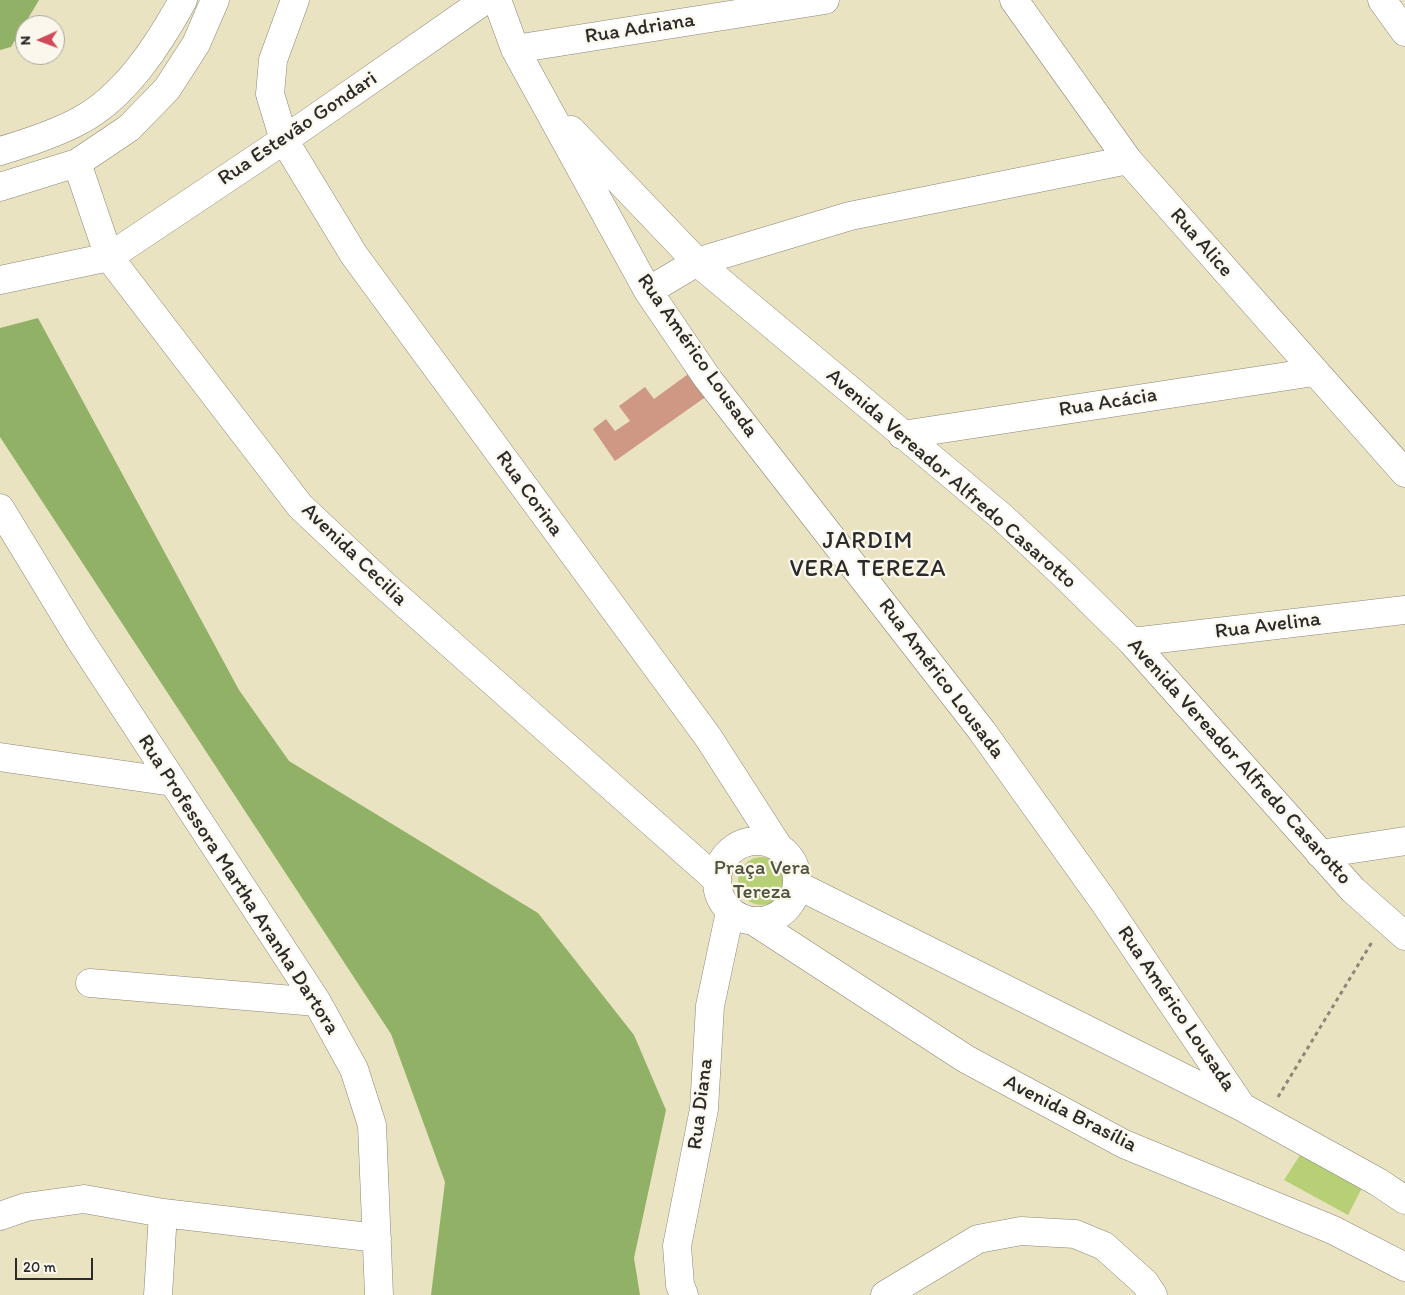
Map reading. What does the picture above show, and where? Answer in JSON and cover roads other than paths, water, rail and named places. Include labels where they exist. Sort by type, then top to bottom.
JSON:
[{"type":"street","points":[[0,150],[21,144],[80,120],[107,102],[153,50],[183,0]]},
{"type":"street","points":[[0,187],[77,163],[129,128],[167,89],[196,44],[214,0]]},
{"type":"street","name":"Rua Corina","points":[[295,0],[273,60],[270,94],[284,140],[354,255],[708,737],[778,846]]},
{"type":"street","name":"Rua Estevão Gondari","points":[[109,257],[284,140],[486,0]]},
{"type":"street","points":[[497,0],[515,49],[544,102]]},
{"type":"street","name":"Rua Adriana","points":[[515,49],[825,0]]},
{"type":"street","name":"Rua Alice","points":[[1014,0],[1128,160],[1405,474]]},
{"type":"street","points":[[1382,0],[1405,32]]},
{"type":"street","name":"Avenida Vereador Alfredo Casarotto","points":[[544,102],[697,262],[1002,517],[1063,574],[1132,642],[1353,890],[1395,927]]},
{"type":"street","name":"Rua Américo Lousada","points":[[544,102],[648,291],[708,379],[982,731],[1104,902],[1242,1107]]},
{"type":"street","points":[[648,291],[697,262],[850,216],[1128,160]]},
{"type":"street","name":"Avenida Cecilia","points":[[77,163],[109,257],[300,506],[391,592],[716,879]]},
{"type":"street","points":[[0,280],[109,257]]},
{"type":"street","name":"Rua Acácia","points":[[902,434],[1314,372]]},
{"type":"street","name":"Rua Professora Martha Aranha Dartora","points":[[0,508],[10,540],[79,638],[317,1002],[354,1069],[372,1125],[379,1295]]},
{"type":"street","name":"Rua Avelina","points":[[1132,642],[1405,610]]},
{"type":"street","points":[[0,756],[173,782]]},
{"type":"street","points":[[751,840],[765,841],[778,846],[789,856],[796,870],[797,885],[794,897],[788,908],[778,916],[755,922],[742,919],[730,912],[721,901],[716,888],[719,865],[726,853],[738,845],[751,840]]},
{"type":"street","points":[[1320,854],[1405,841]]},
{"type":"street","points":[[797,885],[1242,1107],[1378,1182],[1405,1200]]},
{"type":"street","name":"Rua Diana","points":[[684,1295],[680,1285],[677,1246],[704,1109],[710,1006],[730,912]]},
{"type":"street","name":"Avenida Brasília","points":[[755,922],[966,1059],[1115,1139],[1334,1230],[1405,1267]]},
{"type":"street","points":[[90,983],[317,1002]]},
{"type":"street","points":[[0,1216],[26,1206],[84,1199],[163,1213],[377,1238]]},
{"type":"street","points":[[158,1295],[163,1213]]},
{"type":"street","points":[[885,1295],[978,1239],[1022,1231],[1075,1234],[1104,1246],[1145,1291]]},
{"type":"district","name":"JARDIM VERA TEREZA","points":[[868,556]]},
{"type":"park label","name":"Praça Vera Tereza","points":[[762,881]]}]
